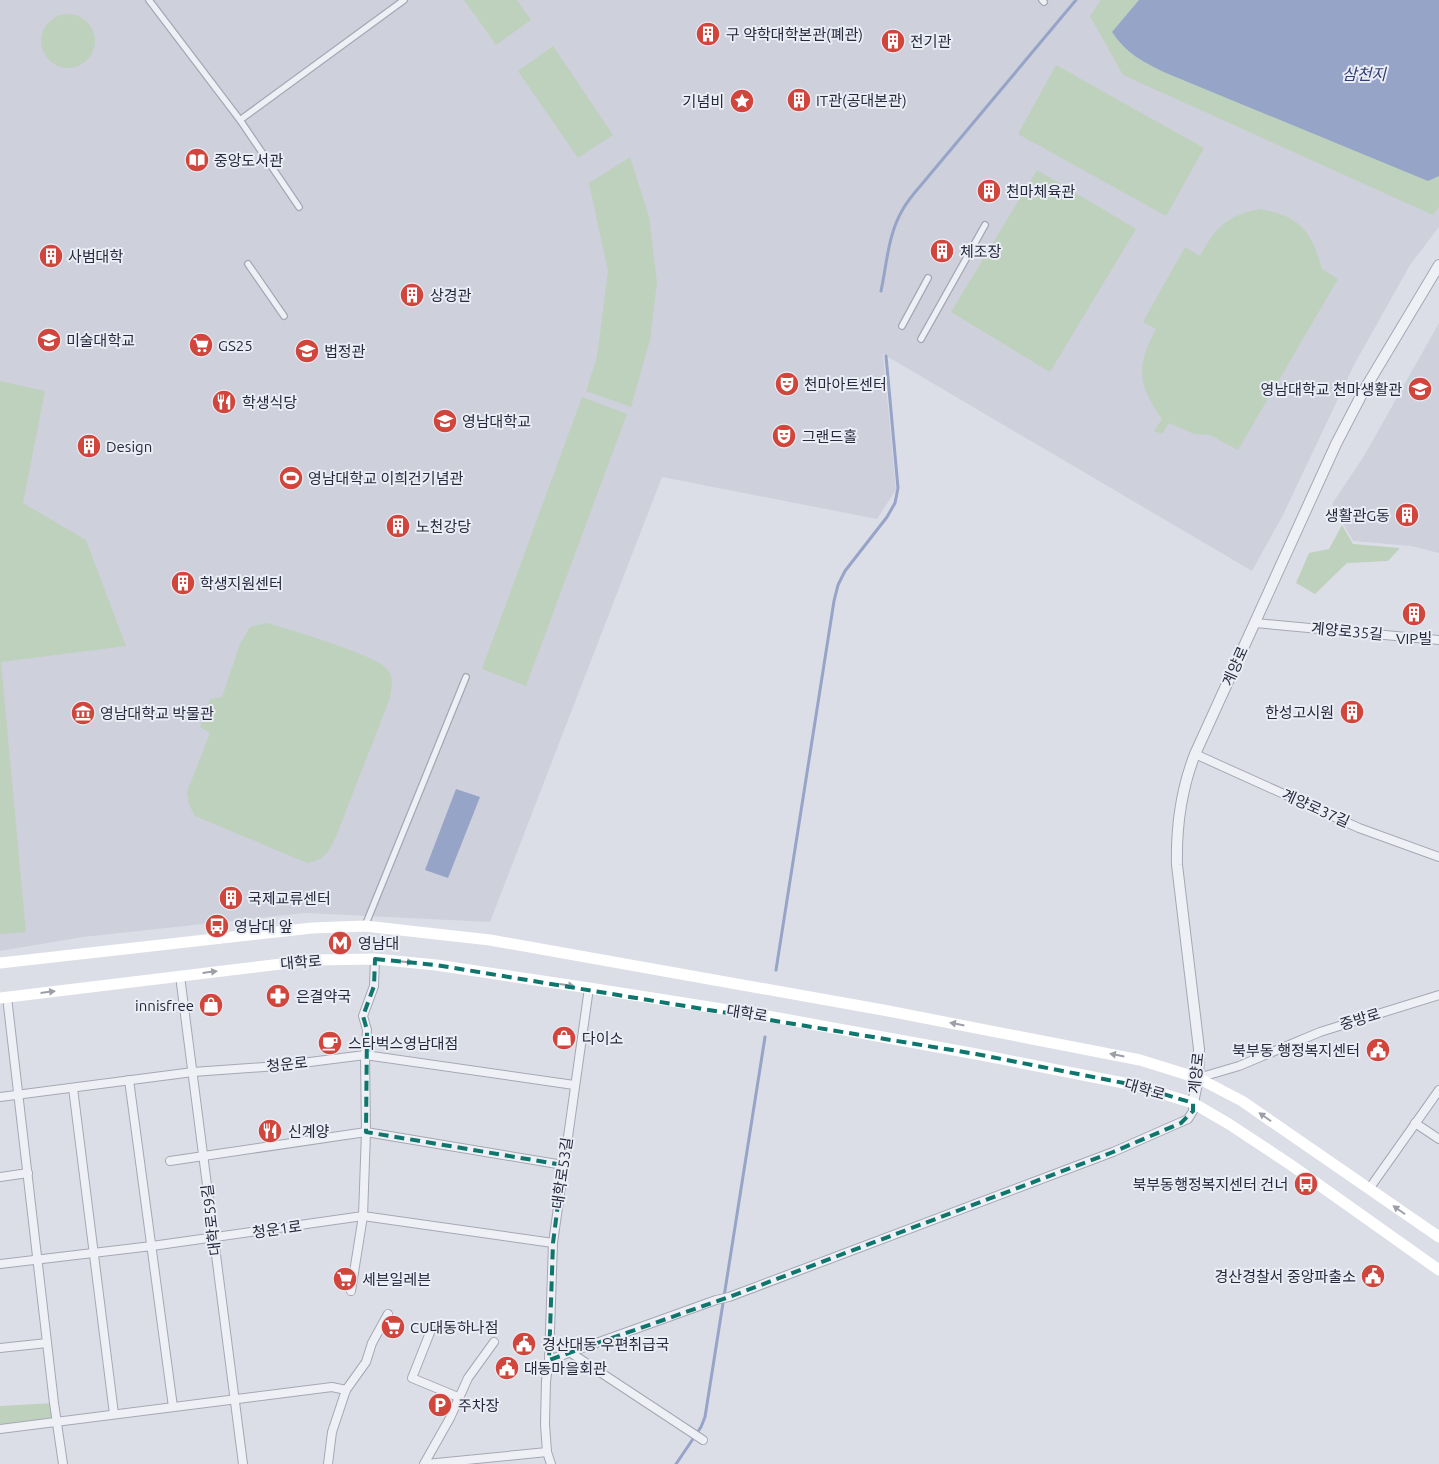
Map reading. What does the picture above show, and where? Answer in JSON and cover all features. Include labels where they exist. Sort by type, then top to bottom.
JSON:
[{"type":"main road","points":[[0,964],[312,928],[365,926],[490,940],[873,1008],[1140,1060],[1198,1078],[1242,1101],[1439,1237]]},
{"type":"main road","name":"대학로","points":[[3,997],[314,960],[375,959],[436,965],[773,1017],[1134,1084],[1193,1103],[1229,1124],[1291,1165],[1439,1270]]},
{"type":"street","points":[[149,0],[240,120],[299,207]]},
{"type":"street","points":[[240,120],[404,0]]},
{"type":"street","points":[[921,339],[985,225]]},
{"type":"street","points":[[248,264],[284,316]]},
{"type":"street","name":"계양로","points":[[1193,1103],[1198,1078],[1199,1049],[1180,892],[1176,842],[1185,783],[1195,754],[1336,444],[1363,392],[1439,266]]},
{"type":"street","points":[[902,326],[928,278]]},
{"type":"street","name":"계양로35길","points":[[1255,623],[1439,640]]},
{"type":"street","points":[[365,926],[466,676]]},
{"type":"street","name":"계양로37길","points":[[1195,754],[1359,828],[1439,857]]},
{"type":"street","points":[[351,1291],[363,1216],[367,1030],[363,1016],[374,986],[375,959]]},
{"type":"street","name":"대학로59길","points":[[180,976],[243,1464]]},
{"type":"street","name":"대학로53길","points":[[551,1464],[547,1452],[545,1424],[553,1243],[589,988]]},
{"type":"street","name":"중방로","points":[[1198,1078],[1239,1066],[1320,1032],[1439,995]]},
{"type":"street","points":[[3,997],[18,1094],[63,1464]]},
{"type":"street","name":"청운로","points":[[0,1097],[193,1072],[278,1066],[365,1055],[574,1085]]},
{"type":"street","points":[[130,1080],[173,1407]]},
{"type":"street","points":[[73,1088],[114,1414]]},
{"type":"street","points":[[1369,1189],[1439,1090]]},
{"type":"street","points":[[549,1360],[729,1297],[1114,1152],[1188,1119],[1193,1111],[1193,1103]]},
{"type":"street","points":[[1416,1123],[1439,1140]]},
{"type":"street","points":[[170,1161],[366,1132],[563,1165]]},
{"type":"street","points":[[0,1177],[28,1173]]},
{"type":"street","name":"청운1로","points":[[0,1264],[94,1254],[363,1216],[553,1243]]},
{"type":"street","points":[[328,1464],[332,1432],[346,1390],[366,1362],[372,1343],[388,1314]]},
{"type":"street","points":[[431,1330],[412,1378],[458,1397]]},
{"type":"street","points":[[425,1464],[450,1418],[468,1378],[494,1342]]},
{"type":"street","points":[[0,1348],[47,1343]]},
{"type":"street","points":[[571,1353],[703,1440]]},
{"type":"street","points":[[0,1429],[332,1387],[346,1390]]},
{"type":"street","points":[[425,1464],[547,1452]]},
{"type":"highlighted area","points":[[375,959],[436,965],[976,1054],[1134,1085],[1193,1103],[1193,1111],[1181,1123],[1113,1152],[729,1297],[549,1360],[553,1243],[563,1165],[366,1132],[367,1030],[363,1016],[374,986]]},
{"type":"shaded area","name":"영남대학교","points":[[0,0],[1439,0],[1439,227],[1410,265],[1354,365],[1283,515],[1252,571],[883,354],[896,490],[877,519],[662,477],[490,922],[305,913],[83,937],[0,951]]},
{"type":"shaded area","name":"영남대학교 천마생활관","points":[[1439,323],[1439,553],[1411,546],[1353,541],[1332,504],[1364,456]]},
{"type":"green space","points":[[464,0],[517,0],[531,20],[496,45]]},
{"type":"green space","name":"삼천지","points":[[1101,0],[1439,0],[1439,207],[1433,215],[1123,75],[1090,16]]},
{"type":"green space","points":[[63,14],[73,14],[83,18],[91,26],[95,41],[91,56],[83,64],[73,68],[63,68],[53,64],[45,56],[41,46],[41,36],[45,26],[53,18]]},
{"type":"green space","points":[[553,46],[613,135],[578,158],[518,71]]},
{"type":"green space","points":[[1056,65],[1204,148],[1166,216],[1018,134]]},
{"type":"green space","points":[[630,157],[649,217],[657,282],[650,340],[631,407],[586,391],[597,357],[608,271],[589,183]]},
{"type":"green space","points":[[1037,170],[1136,229],[1050,372],[951,312]]},
{"type":"green space","points":[[1260,209],[1274,212],[1295,221],[1309,236],[1322,269],[1338,279],[1238,450],[1210,435],[1194,434],[1169,423],[1162,434],[1154,431],[1162,419],[1148,396],[1142,375],[1145,354],[1156,329],[1143,322],[1185,247],[1200,256],[1211,238],[1223,224],[1239,215]]},
{"type":"green space","points":[[0,381],[45,391],[23,503],[86,540],[126,646],[1,662],[26,932],[0,934]]},
{"type":"green space","points":[[582,397],[627,414],[526,686],[482,669]]},
{"type":"green space","points":[[1342,525],[1353,544],[1400,548],[1388,561],[1347,563],[1315,594],[1296,583],[1309,553],[1329,549]]},
{"type":"green space","points":[[267,623],[331,643],[367,657],[380,663],[387,669],[392,679],[390,698],[334,840],[323,857],[313,862],[307,863],[195,816],[189,805],[187,792],[210,733],[200,727],[210,699],[222,697],[240,644],[250,627]]},
{"type":"green space","points":[[54,1403],[57,1421],[0,1429],[0,1406]]},
{"type":"water","name":"삼천지","points":[[1139,0],[1439,0],[1439,176],[1428,181],[1166,73],[1143,61],[1130,52],[1112,32]]},
{"type":"water","points":[[456,789],[480,797],[448,878],[425,870]]},
{"type":"waterway","points":[[881,291],[894,228],[907,202],[1076,0]]},
{"type":"waterway","points":[[776,970],[838,585],[845,571],[887,517],[895,503],[898,488],[886,356]]},
{"type":"waterway","points":[[676,1464],[701,1427],[705,1417],[765,1037]]},
{"type":"place","name":"구 약학대학본관(폐관)","points":[[708,34]]},
{"type":"place","name":"전기관","points":[[893,41]]},
{"type":"place","name":"IT관(공대본관)","points":[[799,100]]},
{"type":"place","name":"기념비","points":[[742,101]]},
{"type":"place","name":"중앙도서관","points":[[197,160]]},
{"type":"place","name":"천마체육관","points":[[989,191]]},
{"type":"place","name":"체조장","points":[[942,251]]},
{"type":"place","name":"사범대학","points":[[51,256]]},
{"type":"place","name":"상경관","points":[[412,295]]},
{"type":"place","name":"미술대학교","points":[[49,340]]},
{"type":"place","name":"GS25","points":[[201,345]]},
{"type":"place","name":"법정관","points":[[307,351]]},
{"type":"place","name":"천마아트센터","points":[[787,384]]},
{"type":"place","name":"영남대학교 천마생활관","points":[[1420,389]]},
{"type":"place","name":"학생식당","points":[[224,402]]},
{"type":"place","name":"영남대학교","points":[[445,421]]},
{"type":"place","name":"그랜드홀","points":[[784,436]]},
{"type":"place","name":"Design","points":[[89,446]]},
{"type":"place","name":"영남대학교 이희건기념관","points":[[291,478]]},
{"type":"place","name":"생활관G동","points":[[1407,515]]},
{"type":"place","name":"노천강당","points":[[398,526]]},
{"type":"place","name":"학생지원센터","points":[[183,583]]},
{"type":"place","name":"VIP빌","points":[[1414,614]]},
{"type":"place","name":"한성고시원","points":[[1352,712]]},
{"type":"place","name":"영남대학교 박물관","points":[[83,713]]},
{"type":"place","name":"국제교류센터","points":[[231,898]]},
{"type":"place","name":"영남대 앞","points":[[217,926]]},
{"type":"place","name":"영남대","points":[[340,943]]},
{"type":"place","name":"은결약국","points":[[278,996]]},
{"type":"place","name":"innisfree","points":[[211,1005]]},
{"type":"place","name":"다이소","points":[[564,1038]]},
{"type":"place","name":"스타벅스영남대점","points":[[330,1043]]},
{"type":"place","name":"북부동 행정복지센터","points":[[1378,1050]]},
{"type":"place","name":"신계양","points":[[270,1131]]},
{"type":"place","name":"북부동행정복지센터 건너","points":[[1306,1184]]},
{"type":"place","name":"경산경찰서 중앙파출소","points":[[1373,1276]]},
{"type":"place","name":"세븐일레븐","points":[[345,1279]]},
{"type":"place","name":"CU대동하나점","points":[[393,1327]]},
{"type":"place","name":"경산대동 우편취급국","points":[[524,1344]]},
{"type":"place","name":"대동마을회관","points":[[507,1368]]},
{"type":"place","name":"주차장","points":[[440,1405]]}]
